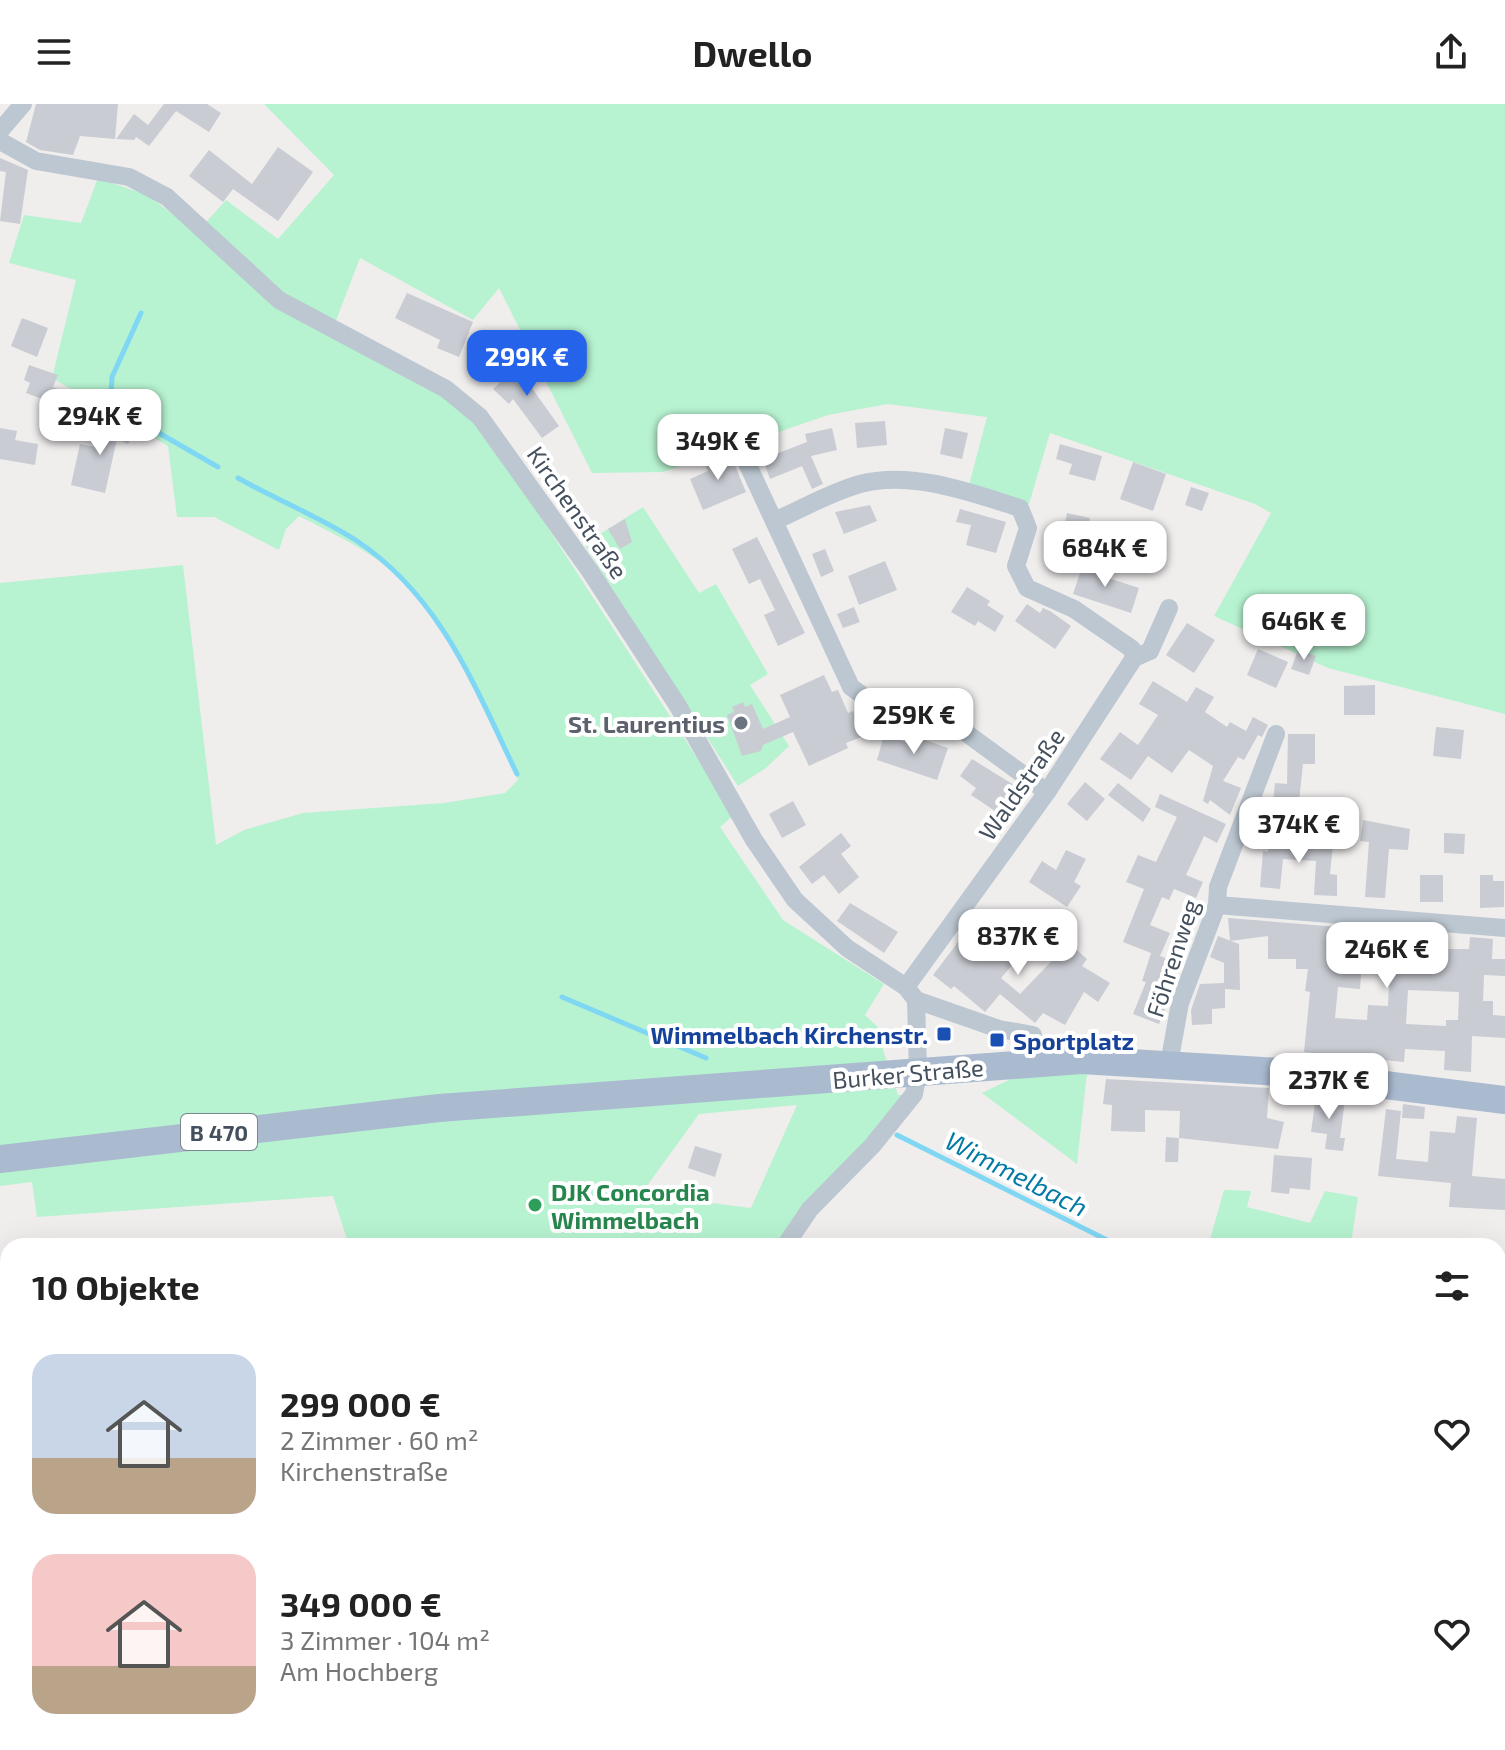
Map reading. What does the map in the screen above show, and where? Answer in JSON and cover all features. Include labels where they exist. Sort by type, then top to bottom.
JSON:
[{"type":"main road","name":"Burker Straße","points":[[0,1159],[439,1108],[1081,1060],[1298,1074],[1505,1100]]},
{"type":"street","points":[[0,131],[23,104]]},
{"type":"street","name":"Kirchenstraße","points":[[0,141],[36,161],[129,177],[167,197],[279,300],[446,389],[480,417],[598,583],[678,706],[754,840],[795,900],[847,948],[911,994],[999,1029],[1033,1035]]},
{"type":"street","points":[[740,448],[851,687],[866,698],[962,730],[1047,792]]},
{"type":"street","points":[[774,521],[862,483],[906,482],[949,487],[1020,508],[1028,528],[1016,566],[1027,588],[1074,609],[1132,649],[1134,658]]},
{"type":"street","name":"Waldstraße","points":[[911,994],[1134,658],[1150,651],[1169,608]]},
{"type":"street","name":"Föhrenweg","points":[[1169,1064],[1180,1003],[1217,905],[1218,887],[1276,734]]},
{"type":"street","points":[[1217,905],[1505,928]]},
{"type":"street","points":[[790,1238],[810,1209],[914,1094],[918,1072],[911,994]]},
{"type":"green space","points":[[264,104],[1505,104],[1505,714],[1328,668],[1214,616],[1271,513],[1255,504],[1050,433],[1029,504],[969,485],[987,417],[888,404],[828,415],[663,472],[592,473],[499,288],[473,320],[360,258],[330,336],[460,405],[491,440],[734,815],[720,827],[783,920],[884,984],[865,1015],[887,1036],[883,1050],[898,1095],[923,1095],[811,1217],[799,1238],[346,1238],[333,1196],[37,1217],[32,1182],[0,1186],[0,583],[183,565],[216,845],[244,830],[303,813],[444,803],[505,793],[518,780],[451,644],[416,595],[384,565],[349,542],[299,516],[286,529],[279,550],[214,517],[177,517],[168,446],[52,378],[76,280],[9,263],[24,215],[81,223],[98,178],[147,195],[197,232],[226,200],[278,239],[334,175]],"holes":[[[797,1105],[751,1208],[641,1194],[699,1114]]]},
{"type":"green space","points":[[643,507],[699,593],[716,584],[768,674],[750,685],[789,746],[766,768],[738,786],[584,544]]},
{"type":"green space","points":[[1087,1073],[1077,1164],[982,1093],[1019,1075]]},
{"type":"green space","points":[[1224,1190],[1251,1191],[1247,1207],[1310,1223],[1325,1191],[1358,1197],[1352,1238],[1210,1238]]},
{"type":"building","points":[[36,104],[118,104],[115,139],[80,136],[73,155],[40,150],[26,142]]},
{"type":"building","points":[[164,104],[207,104],[221,113],[209,132],[176,111],[149,146],[136,137],[134,140],[116,139],[134,114],[148,125]]},
{"type":"building","points":[[278,147],[313,172],[278,221],[233,189],[223,202],[189,176],[209,150],[252,184]]},
{"type":"building","points":[[0,158],[28,170],[20,224],[0,221],[6,172],[0,171]]},
{"type":"building","points":[[407,293],[473,322],[459,357],[437,348],[440,340],[395,318]]},
{"type":"building","points":[[22,318],[48,328],[37,357],[11,346]]},
{"type":"building","points":[[528,356],[536,370],[524,377],[559,426],[542,438],[513,399],[509,404],[493,389]]},
{"type":"building","points":[[29,365],[58,375],[53,387],[90,402],[80,425],[54,413],[58,405],[26,393],[30,383],[24,380]]},
{"type":"building","points":[[118,406],[124,408],[120,425],[134,431],[128,444],[117,439],[105,493],[71,485],[80,444],[100,448]]},
{"type":"building","points":[[885,421],[887,445],[857,448],[855,423]]},
{"type":"building","points":[[0,428],[17,431],[15,440],[38,444],[35,465],[0,459]]},
{"type":"building","points":[[832,428],[837,450],[811,456],[823,484],[812,489],[802,466],[770,479],[763,459],[807,442],[805,434]]},
{"type":"building","points":[[945,428],[968,433],[962,459],[940,454]]},
{"type":"building","points":[[1060,444],[1102,456],[1095,481],[1069,474],[1072,464],[1056,459]]},
{"type":"building","points":[[722,451],[727,463],[733,461],[746,492],[703,510],[690,479],[708,471],[703,459]]},
{"type":"building","points":[[1133,462],[1166,474],[1153,511],[1120,499]]},
{"type":"building","points":[[1191,487],[1209,493],[1202,511],[1185,505]]},
{"type":"building","points":[[870,505],[877,521],[844,534],[835,512]]},
{"type":"building","points":[[960,509],[1006,522],[996,553],[966,545],[971,525],[956,522]]},
{"type":"building","points":[[1067,513],[1090,518],[1086,536],[1079,535],[1074,559],[1045,552],[1050,530],[1063,533]]},
{"type":"building","points":[[625,519],[632,542],[620,549],[608,529]]},
{"type":"building","points":[[757,537],[805,633],[778,646],[764,615],[775,610],[760,579],[749,584],[732,549]]},
{"type":"building","points":[[825,549],[834,571],[821,577],[812,554]]},
{"type":"building","points":[[885,561],[897,590],[859,605],[848,576]]},
{"type":"building","points":[[1084,561],[1102,567],[1099,575],[1139,588],[1131,613],[1073,594]]},
{"type":"building","points":[[967,587],[990,601],[987,605],[1004,616],[995,632],[978,621],[975,626],[951,612]]},
{"type":"building","points":[[1027,604],[1040,613],[1043,608],[1050,611],[1071,626],[1055,649],[1015,621]]},
{"type":"building","points":[[854,607],[860,622],[843,628],[837,614]]},
{"type":"building","points":[[1187,623],[1215,640],[1194,673],[1166,655]]},
{"type":"building","points":[[1258,649],[1288,662],[1276,688],[1247,675]]},
{"type":"building","points":[[1298,650],[1316,656],[1309,675],[1291,669]]},
{"type":"building","points":[[824,675],[832,692],[838,690],[848,713],[853,711],[864,736],[846,743],[848,748],[809,766],[793,732],[763,745],[761,751],[742,756],[727,715],[734,712],[732,707],[743,702],[745,707],[752,704],[763,729],[790,717],[780,695]]},
{"type":"building","points":[[1153,681],[1187,702],[1196,687],[1214,697],[1205,712],[1227,727],[1230,722],[1246,731],[1253,717],[1268,725],[1262,737],[1258,735],[1244,760],[1238,757],[1223,781],[1241,788],[1230,815],[1210,800],[1208,804],[1203,801],[1213,766],[1189,750],[1172,773],[1148,756],[1131,780],[1100,759],[1120,732],[1138,745],[1158,715],[1139,704]]},
{"type":"building","points":[[1375,685],[1375,715],[1344,715],[1344,686]]},
{"type":"building","points":[[1436,727],[1464,730],[1461,759],[1433,756]]},
{"type":"building","points":[[1288,734],[1315,734],[1315,764],[1303,764],[1299,801],[1337,801],[1337,820],[1271,821],[1275,783],[1287,784]]},
{"type":"building","points":[[884,735],[911,744],[914,736],[948,748],[937,780],[877,760]]},
{"type":"building","points":[[972,759],[1019,788],[1001,815],[971,795],[976,788],[960,776]]},
{"type":"building","points":[[1085,782],[1105,799],[1087,821],[1067,804]]},
{"type":"building","points":[[1118,783],[1151,809],[1143,822],[1108,795]]},
{"type":"building","points":[[1160,794],[1226,824],[1217,843],[1204,836],[1186,875],[1203,882],[1196,898],[1174,889],[1169,900],[1162,897],[1150,925],[1170,933],[1160,956],[1177,962],[1167,992],[1171,994],[1159,1024],[1133,1014],[1146,982],[1142,981],[1151,953],[1123,942],[1144,889],[1126,882],[1138,855],[1156,862],[1177,817],[1155,807]]},
{"type":"building","points":[[793,801],[806,825],[782,838],[769,814]]},
{"type":"building","points":[[1363,820],[1410,829],[1408,850],[1389,849],[1385,898],[1365,897],[1369,842],[1360,841]]},
{"type":"building","points":[[841,833],[851,846],[841,854],[859,877],[839,894],[824,875],[812,884],[799,867]]},
{"type":"building","points":[[1444,833],[1465,834],[1464,854],[1444,853]]},
{"type":"building","points":[[1269,841],[1333,845],[1330,874],[1337,875],[1337,896],[1314,895],[1316,861],[1283,859],[1280,889],[1260,887],[1263,851],[1268,852]]},
{"type":"building","points":[[1066,850],[1086,859],[1074,882],[1081,886],[1067,907],[1029,882],[1042,861],[1056,870]]},
{"type":"building","points":[[1420,875],[1443,875],[1443,902],[1420,902]]},
{"type":"building","points":[[1480,875],[1493,875],[1493,881],[1504,881],[1504,907],[1480,908]]},
{"type":"building","points":[[850,903],[898,932],[884,953],[837,921]]},
{"type":"building","points":[[978,916],[992,927],[987,933],[1018,958],[1001,978],[1020,994],[1069,943],[1087,959],[1082,966],[1110,983],[1098,1002],[1084,992],[1065,1025],[1043,1013],[1035,1023],[1000,994],[985,1012],[954,986],[951,989],[933,975]]},
{"type":"building","points":[[1228,918],[1339,927],[1338,935],[1374,939],[1374,930],[1443,935],[1443,949],[1469,949],[1470,937],[1493,939],[1492,959],[1505,959],[1505,976],[1484,975],[1483,1001],[1493,1001],[1493,1015],[1505,1016],[1505,1038],[1472,1036],[1471,1072],[1444,1070],[1445,1051],[1405,1049],[1404,1062],[1304,1052],[1310,992],[1305,991],[1308,969],[1296,969],[1296,959],[1268,959],[1268,936],[1230,941]],"holes":[[[1362,959],[1390,959],[1388,1006],[1368,1005],[1367,1020],[1335,1018],[1338,987],[1360,989]],[[1408,990],[1459,992],[1458,1020],[1446,1020],[1446,1026],[1406,1024]]]},
{"type":"building","points":[[1218,936],[1239,944],[1240,990],[1225,989],[1225,1008],[1212,1009],[1212,1024],[1192,1025],[1191,1010],[1200,984],[1224,983],[1224,963],[1210,957]]},
{"type":"building","points":[[1106,1079],[1269,1088],[1267,1118],[1284,1122],[1278,1149],[1179,1138],[1180,1111],[1145,1110],[1145,1132],[1111,1131],[1112,1105],[1103,1104]]},
{"type":"building","points":[[1316,1096],[1345,1100],[1340,1138],[1345,1138],[1343,1151],[1325,1149],[1327,1134],[1311,1132]]},
{"type":"building","points":[[1403,1104],[1425,1107],[1424,1119],[1402,1118]]},
{"type":"building","points":[[1386,1109],[1401,1111],[1396,1159],[1428,1162],[1430,1131],[1455,1133],[1457,1116],[1477,1118],[1472,1176],[1505,1179],[1505,1210],[1449,1207],[1451,1183],[1378,1176]]},
{"type":"building","points":[[1166,1137],[1179,1138],[1178,1162],[1165,1162]]},
{"type":"building","points":[[695,1146],[722,1154],[715,1177],[688,1168]]},
{"type":"building","points":[[1274,1155],[1312,1158],[1310,1190],[1290,1188],[1289,1194],[1271,1192]]},
{"type":"waterway","points":[[141,313],[112,377],[111,395],[126,414],[218,467]]},
{"type":"waterway","points":[[238,478],[357,541],[412,589],[453,646],[517,774]]},
{"type":"waterway","points":[[562,997],[706,1058]]},
{"type":"waterway","name":"Wimmelbach","points":[[897,1135],[1103,1238]]},
{"type":"place","name":"St. Laurentius","points":[[741,723]]},
{"type":"place","name":"Wimmelbach Kirchenstr.","points":[[944,1034]]},
{"type":"place","name":"Sportplatz","points":[[997,1040]]},
{"type":"place","name":"DJK Concordia Wimmelbach","points":[[535,1205]]}]
